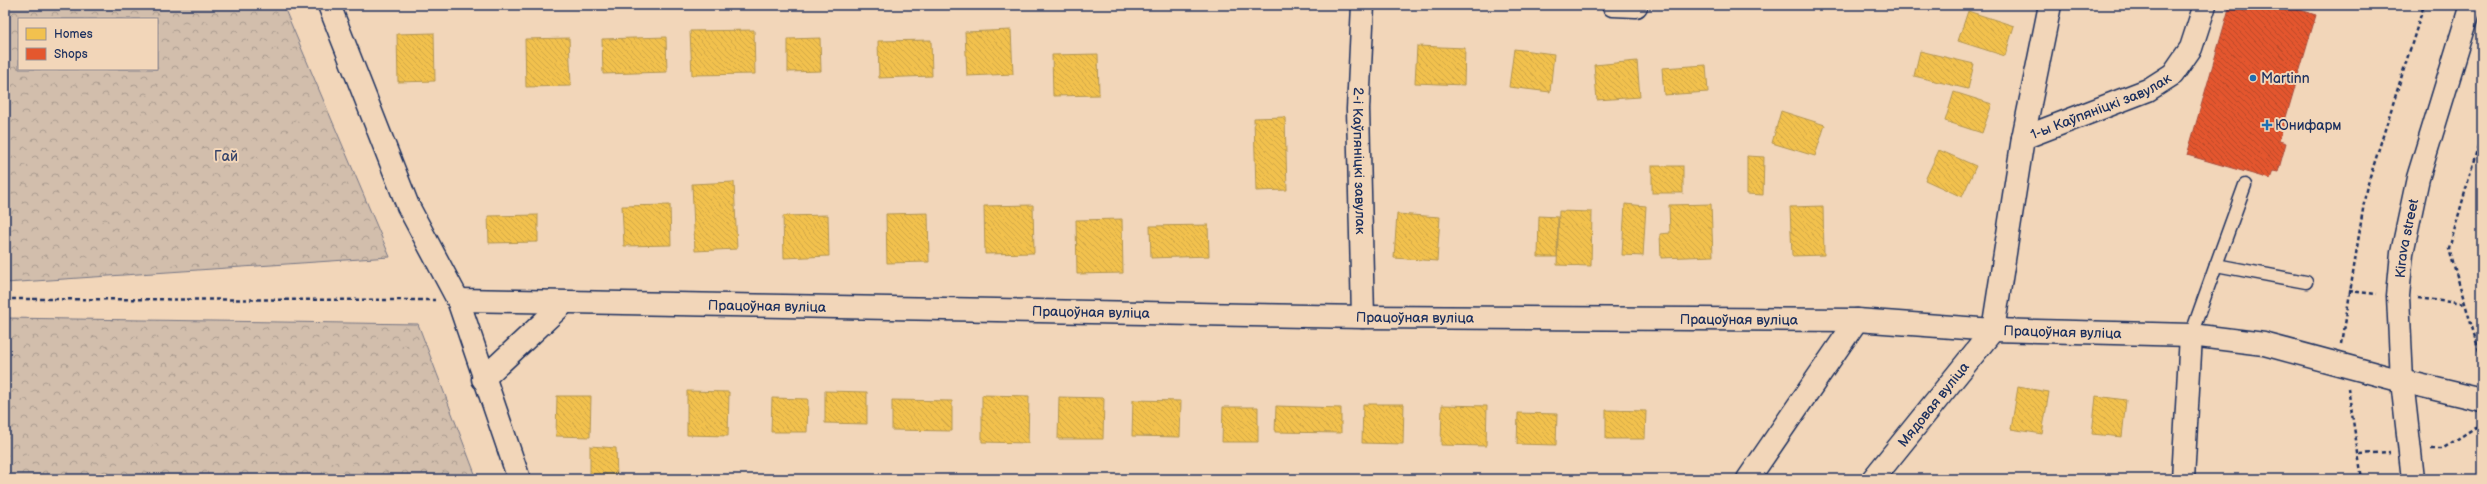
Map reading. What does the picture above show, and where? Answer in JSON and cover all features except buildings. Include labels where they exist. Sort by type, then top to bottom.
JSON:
[{"type":"street","points":[[329,5],[408,206],[458,300],[483,379],[520,479]]},
{"type":"street","name":"2-і Каўпяніцкі завулак","points":[[1363,5],[1358,109],[1364,317]]},
{"type":"street","points":[[1613,5],[1636,5]]},
{"type":"street","name":"1-ы Каўпяніцкі завулак","points":[[1993,330],[2023,138],[2050,5]]},
{"type":"street","name":"1-ы Каўпяніцкі завулак","points":[[2023,138],[2148,90],[2173,74],[2191,48],[2205,5]]},
{"type":"street","name":"Kirava street","points":[[2413,479],[2402,381],[2398,296],[2402,253],[2418,178],[2471,5]]},
{"type":"street","name":"Працоўная вуліца","points":[[458,300],[1364,317],[1857,320],[1993,330],[2191,335],[2264,344],[2402,381],[2482,400]]},
{"type":"street","points":[[483,379],[564,303]]},
{"type":"street","points":[[1748,479],[1857,320]]},
{"type":"street","name":"Мядовая вуліца","points":[[1873,479],[1993,330]]},
{"type":"street","points":[[2183,479],[2191,335]]},
{"type":"lane","points":[[2191,335],[2245,185]]},
{"type":"lane","points":[[2216,265],[2306,282]]},
{"type":"path","points":[[2362,479],[2360,454],[2343,364],[2342,338],[2366,190],[2424,5]]},
{"type":"path","points":[[2482,132],[2449,249],[2482,361]]},
{"type":"path","points":[[2350,291],[2371,294]]},
{"type":"path","points":[[5,299],[458,300]]},
{"type":"path","points":[[2423,299],[2465,304]]},
{"type":"path","points":[[2442,449],[2476,427],[2482,428]]},
{"type":"green space","name":"Гай","points":[[5,5],[283,5],[390,257],[5,283]]},
{"type":"green space","points":[[5,318],[418,324],[477,479],[5,479]]},
{"type":"place","name":"Martinn","points":[[2253,78]]},
{"type":"place","name":"Юнифарм","points":[[2267,125]]}]
